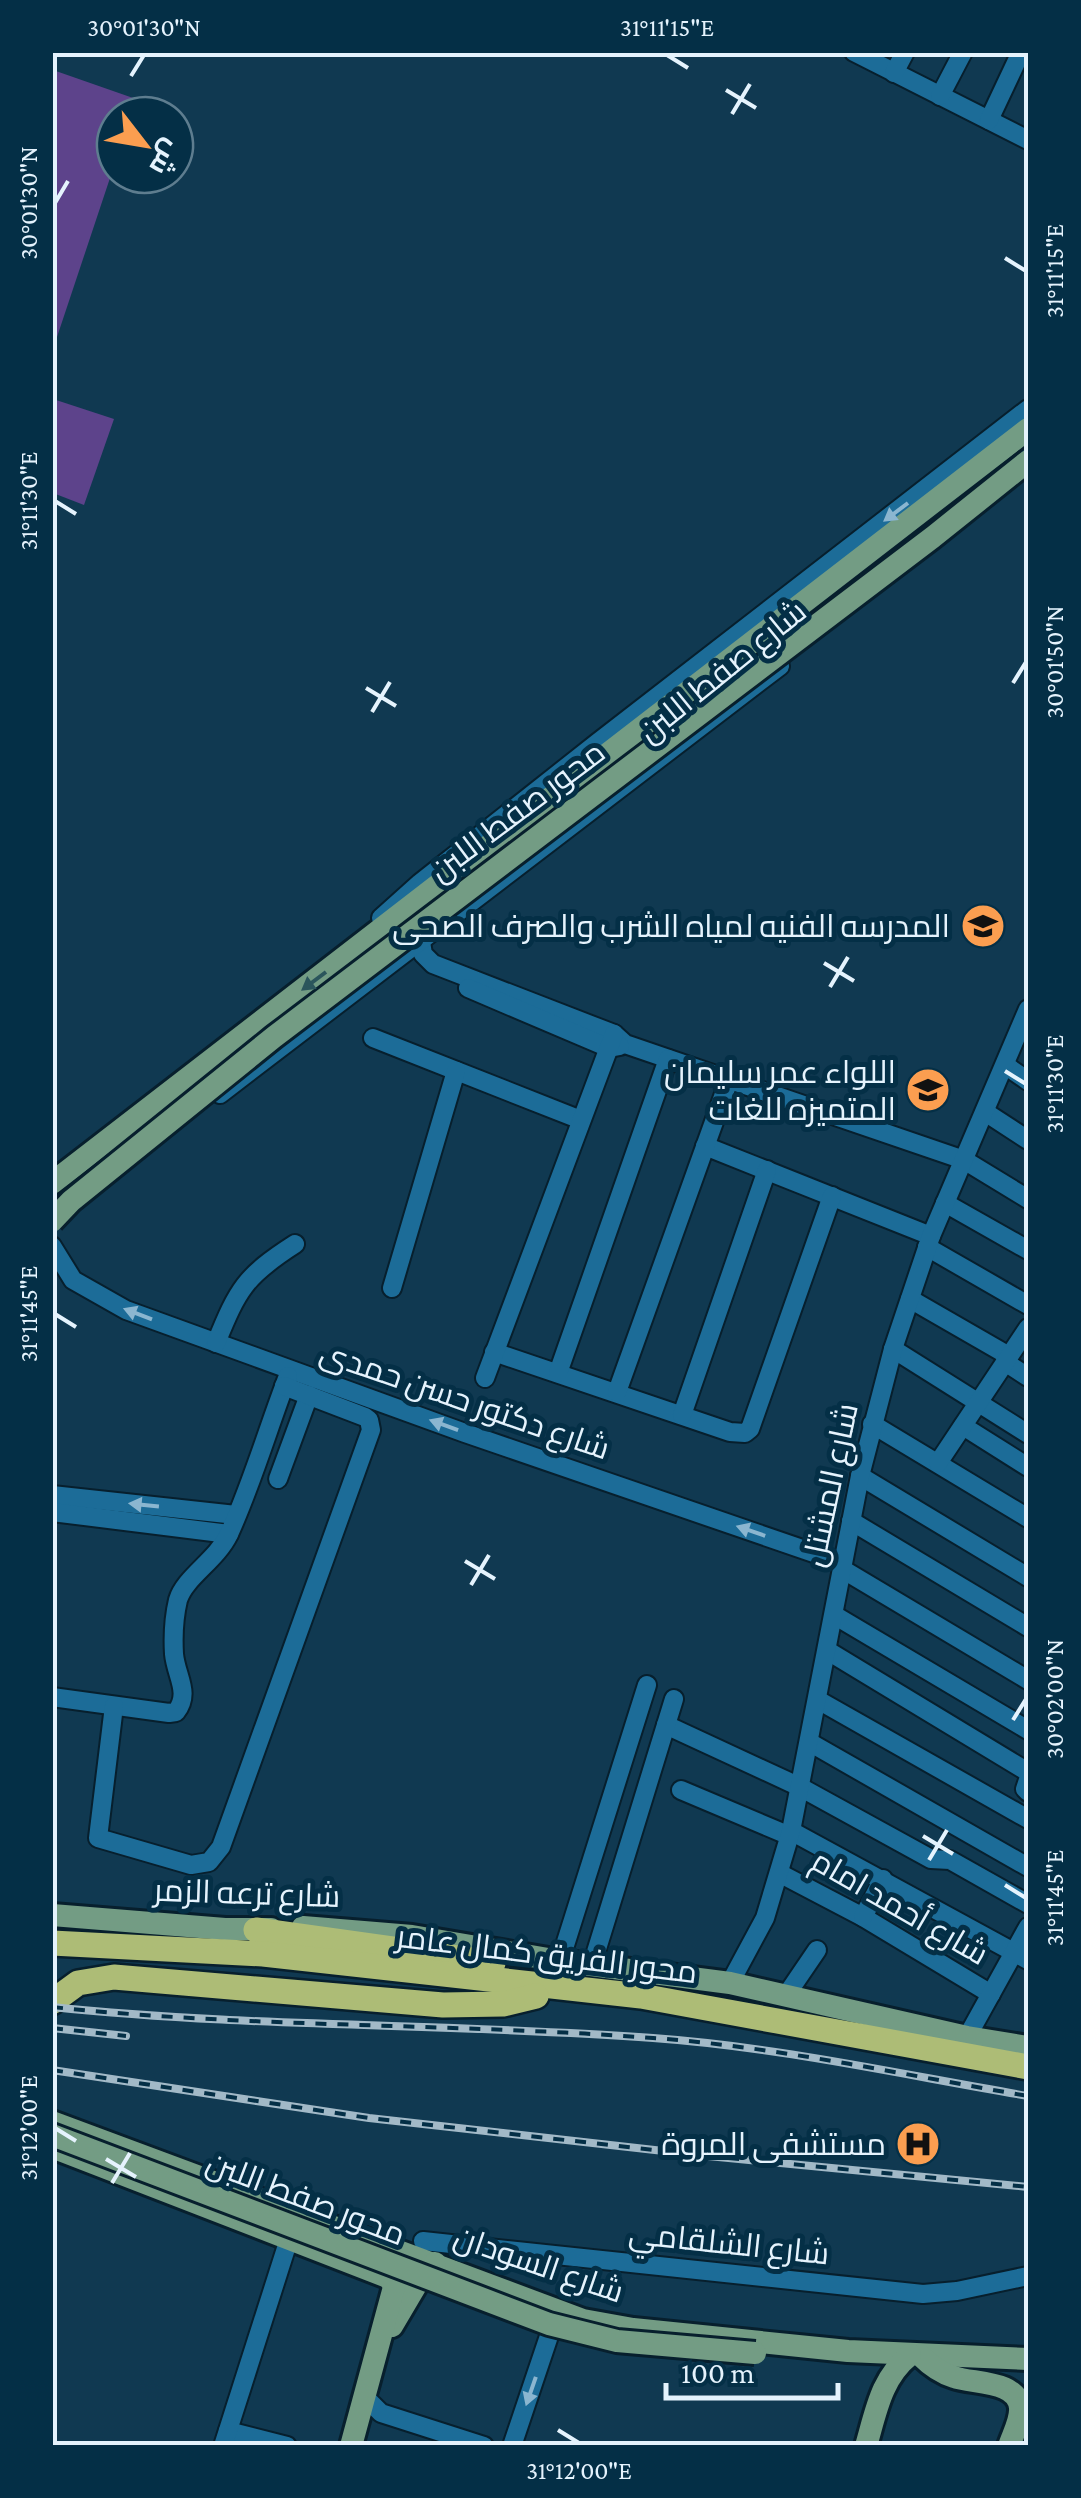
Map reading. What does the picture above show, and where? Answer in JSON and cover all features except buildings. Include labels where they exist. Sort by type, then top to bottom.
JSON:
[{"type":"highway","points":[[52,1932],[238,1943],[368,1943],[546,1976],[670,1991],[704,2006]]},
{"type":"highway","name":"محور الفريق كمال عامر","points":[[52,1943],[259,1942],[704,2006],[1028,2066]]},
{"type":"highway","name":"محور الفريق كمال عامر","points":[[52,1958],[546,1976],[751,2027],[1028,2078]]},
{"type":"highway","points":[[52,2002],[78,1983],[114,1977],[443,2006],[488,2006],[546,1976]]},
{"type":"highway","points":[[52,2124],[60,2142]]},
{"type":"main road","name":"محور صفط اللبن","points":[[52,1183],[1028,429]]},
{"type":"main road","name":"محور صفط اللبن","points":[[52,1222],[71,1201],[274,1036],[933,537],[1028,460]]},
{"type":"main road","points":[[933,537],[973,518],[1028,475]]},
{"type":"main road","name":"شارع ترعه الزمر","points":[[52,1915],[259,1942]]},
{"type":"main road","points":[[546,1976],[592,1965],[730,1983],[967,2037],[1028,2047]]},
{"type":"main road","name":"شارع السودان","points":[[52,2124],[569,2316],[600,2324],[831,2350],[1028,2358]]},
{"type":"main road","name":"محور صفط اللبن","points":[[60,2142],[579,2333],[630,2342],[804,2358],[831,2350]]},
{"type":"main road","points":[[60,2142],[390,2278],[394,2287],[383,2336],[352,2446]]},
{"type":"main road","points":[[390,2278],[401,2252]]},
{"type":"main road","points":[[383,2336],[434,2263]]},
{"type":"main road","points":[[866,2446],[884,2386],[896,2368],[916,2356],[950,2376],[1003,2387],[1013,2393],[1020,2408],[1009,2446]]},
{"type":"main road","points":[[986,2358],[1003,2387]]},
{"type":"main road","points":[[986,2358],[1028,2375]]},
{"type":"street","points":[[854,52],[1028,140]]},
{"type":"street","points":[[894,73],[904,52]]},
{"type":"street","points":[[940,96],[963,52]]},
{"type":"street","points":[[988,120],[1020,75],[1021,52]]},
{"type":"street","points":[[356,950],[399,900],[1028,409]]},
{"type":"street","name":"شارع صفط اللبن","points":[[53,1208],[99,1184],[748,693],[920,538],[1028,449]]},
{"type":"street","points":[[421,942],[423,954],[433,964],[616,1042]]},
{"type":"street","points":[[398,959],[616,1042],[960,1159],[1028,1198]]},
{"type":"street","name":"شارع المشتل","points":[[730,1983],[766,1918],[780,1873],[828,1652],[850,1520],[893,1349],[960,1159],[1027,1016]]},
{"type":"street","points":[[373,1038],[581,1120]]},
{"type":"street","points":[[485,1378],[581,1120],[616,1042]]},
{"type":"street","points":[[558,1373],[668,1060]]},
{"type":"street","points":[[1004,1065],[1028,1081]]},
{"type":"street","points":[[392,1288],[456,1070]]},
{"type":"street","points":[[616,1392],[728,1080]]},
{"type":"street","points":[[984,1112],[1028,1140]]},
{"type":"street","points":[[705,1146],[832,1196],[929,1242],[1028,1305]]},
{"type":"street","points":[[682,1415],[767,1170]]},
{"type":"street","points":[[494,1352],[738,1434],[750,1430],[832,1196]]},
{"type":"street","points":[[946,1203],[1028,1250]]},
{"type":"street","points":[[216,1342],[234,1298],[246,1281],[260,1266],[294,1244]]},
{"type":"street","name":"شارع دكتور حسن حمدى","points":[[52,1246],[73,1280]]},
{"type":"street","name":"شارع دكتور حسن حمدى","points":[[52,1276],[73,1280],[126,1310],[216,1342],[287,1378],[842,1566],[1028,1680]]},
{"type":"street","points":[[910,1299],[1007,1359],[1028,1377]]},
{"type":"street","points":[[938,1464],[1028,1328]]},
{"type":"street","points":[[893,1349],[1028,1434]]},
{"type":"street","points":[[52,1698],[176,1712],[184,1693],[174,1656],[178,1602],[183,1587],[210,1564],[229,1534],[287,1378],[309,1396],[369,1420],[371,1430],[221,1847],[209,1862],[190,1866],[98,1838],[114,1706]]},
{"type":"street","points":[[278,1479],[309,1396]]},
{"type":"street","points":[[872,1424],[1028,1518]]},
{"type":"street","points":[[963,1426],[1028,1467]]},
{"type":"street","points":[[860,1476],[1028,1577]]},
{"type":"street","points":[[52,1495],[236,1515]]},
{"type":"street","points":[[52,1512],[229,1534]]},
{"type":"street","points":[[850,1520],[1028,1627]]},
{"type":"street","points":[[834,1615],[1028,1730]]},
{"type":"street","points":[[828,1652],[1028,1772]]},
{"type":"street","points":[[546,1976],[647,1685]]},
{"type":"street","points":[[592,1965],[674,1699]]},
{"type":"street","points":[[818,1700],[1028,1819]]},
{"type":"street","points":[[666,1725],[800,1787],[931,1859],[950,1860],[1028,1904]]},
{"type":"street","points":[[809,1742],[1028,1867]]},
{"type":"street","points":[[1028,1780],[1028,1792]]},
{"type":"street","points":[[681,1790],[790,1833],[1022,1956]]},
{"type":"street","name":"شارع أحمد امام","points":[[780,1873],[992,1994]]},
{"type":"street","points":[[863,1917],[884,1880]]},
{"type":"street","points":[[967,2037],[992,1994],[1022,1956],[1028,1927]]},
{"type":"street","points":[[785,1997],[817,1950]]},
{"type":"street","points":[[287,2446],[225,2438],[289,2239]]},
{"type":"street","name":"شارع الشلقامي","points":[[422,2241],[923,2294],[1028,2276]]},
{"type":"street","points":[[512,2446],[550,2336]]},
{"type":"street","points":[[366,2398],[388,2416],[484,2446]]},
{"type":"shaded area","points":[[53,70],[125,95],[95,95],[95,195],[104,195],[53,349]]},
{"type":"shaded area","points":[[56,400],[114,419],[84,505],[53,493],[52,409]]},
{"type":"railway","points":[[52,2007],[202,2019],[578,2033],[700,2042],[1028,2096]]},
{"type":"railway","points":[[52,2028],[126,2036]]},
{"type":"railway","points":[[52,2070],[369,2118],[1028,2187]]},
{"type":"place","name":"المدرسه الفنيه لمياه الشرب والصرف الصحى","points":[[983,926]]},
{"type":"place","name":"اللواء عمر سليمان المتميزه للغات","points":[[928,1090]]},
{"type":"place","name":"مستشفى المروة","points":[[918,2144]]}]
